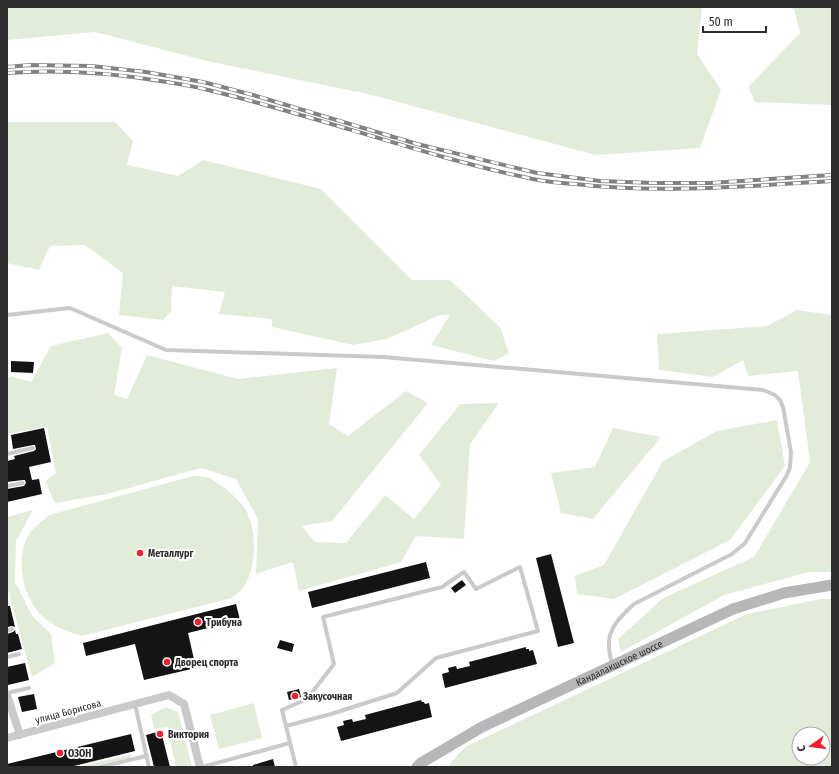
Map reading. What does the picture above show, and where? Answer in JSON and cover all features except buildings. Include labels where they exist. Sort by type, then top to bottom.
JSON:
[{"type":"main road","name":"Кандалакшское шоссе","points":[[420,766],[482,727],[733,609],[784,593],[832,585]]},
{"type":"street","points":[[7,694],[20,735]]},
{"type":"street","name":"улица Борисова","points":[[7,738],[169,695],[184,704],[201,767]]},
{"type":"lane","points":[[7,315],[70,308],[166,350],[383,357],[763,390],[775,394],[783,407],[786,418],[791,452],[788,476],[745,543],[732,554],[634,604],[623,614],[610,635],[608,646],[612,666]]},
{"type":"lane","points":[[7,454],[33,448]]},
{"type":"lane","points":[[7,486],[23,483]]},
{"type":"lane","points":[[286,726],[397,693],[436,658],[538,631],[520,566],[476,589],[464,572],[442,586],[323,617],[334,664],[307,699],[282,710],[296,767]]},
{"type":"lane","points":[[7,631],[12,629]]},
{"type":"lane","points":[[7,657],[19,654]]},
{"type":"lane","points":[[7,694],[29,688]]},
{"type":"lane","points":[[135,704],[149,767]]},
{"type":"lane","points":[[201,767],[290,743]]},
{"type":"lane","points":[[101,767],[146,756]]},
{"type":"green space","points":[[7,7],[702,7],[697,54],[721,90],[700,148],[596,155],[368,94],[207,61],[95,32],[7,40]]},
{"type":"green space","points":[[785,7],[832,7],[832,105],[755,102],[748,87],[800,33],[794,9]]},
{"type":"green space","points":[[7,122],[115,122],[133,141],[127,165],[178,176],[203,160],[321,189],[412,280],[450,280],[500,327],[509,353],[494,361],[431,345],[450,315],[440,315],[387,339],[353,345],[272,327],[272,319],[219,314],[225,292],[172,286],[171,311],[163,320],[119,315],[123,273],[85,245],[50,246],[39,270],[7,263]]},
{"type":"green space","points":[[797,310],[832,315],[832,572],[809,572],[724,595],[621,652],[618,639],[663,598],[754,557],[810,462],[798,371],[748,376],[743,360],[713,377],[659,370],[657,334],[767,326]]},
{"type":"green space","points":[[108,333],[122,348],[114,395],[127,399],[147,355],[238,379],[337,368],[329,424],[348,436],[406,391],[428,403],[332,521],[302,526],[315,542],[346,543],[385,495],[414,519],[441,485],[419,455],[460,404],[499,403],[470,444],[464,539],[416,536],[401,562],[299,591],[293,562],[256,574],[258,519],[236,479],[201,468],[107,494],[55,503],[45,481],[56,473],[47,427],[7,434],[7,378],[11,376],[31,382],[51,346]]},
{"type":"green space","points":[[777,420],[785,466],[730,540],[614,599],[577,594],[575,576],[604,565],[663,461],[717,431]]},
{"type":"green space","points":[[613,428],[661,437],[593,519],[561,513],[551,473],[595,467]]},
{"type":"green space","points":[[193,476],[203,476],[209,478],[224,488],[243,506],[250,518],[254,537],[252,567],[245,585],[232,598],[82,636],[71,633],[50,622],[34,607],[25,587],[22,554],[29,534],[49,515]]},
{"type":"green space","points":[[33,510],[16,541],[15,582],[33,617],[51,634],[55,663],[32,677],[7,587],[7,517]]},
{"type":"green space","points":[[820,599],[832,599],[832,767],[447,767],[465,747],[747,614]]},
{"type":"green space","points":[[254,703],[262,738],[219,749],[210,715]]},
{"type":"green space","points":[[166,707],[178,712],[192,767],[176,767],[167,727],[154,729],[151,715]]},
{"type":"green space","points":[[133,754],[129,758],[95,767],[78,767]]},
{"type":"railway","points":[[7,67],[30,65],[91,66],[146,72],[203,82],[253,95],[417,144],[537,173],[600,181],[654,183],[710,183],[832,175]]},
{"type":"railway","points":[[7,73],[47,71],[107,74],[195,87],[245,99],[450,159],[492,170],[549,182],[607,187],[671,189],[736,187],[832,181]]},
{"type":"place","name":"Металлург","points":[[140,553]]},
{"type":"place","name":"Трибуна","points":[[198,622]]},
{"type":"place","name":"Дворец спорта","points":[[167,662]]},
{"type":"place","name":"Закусочная","points":[[295,696]]},
{"type":"place","name":"Виктория","points":[[160,734]]},
{"type":"place","name":"ОЗОН","points":[[60,753]]}]
